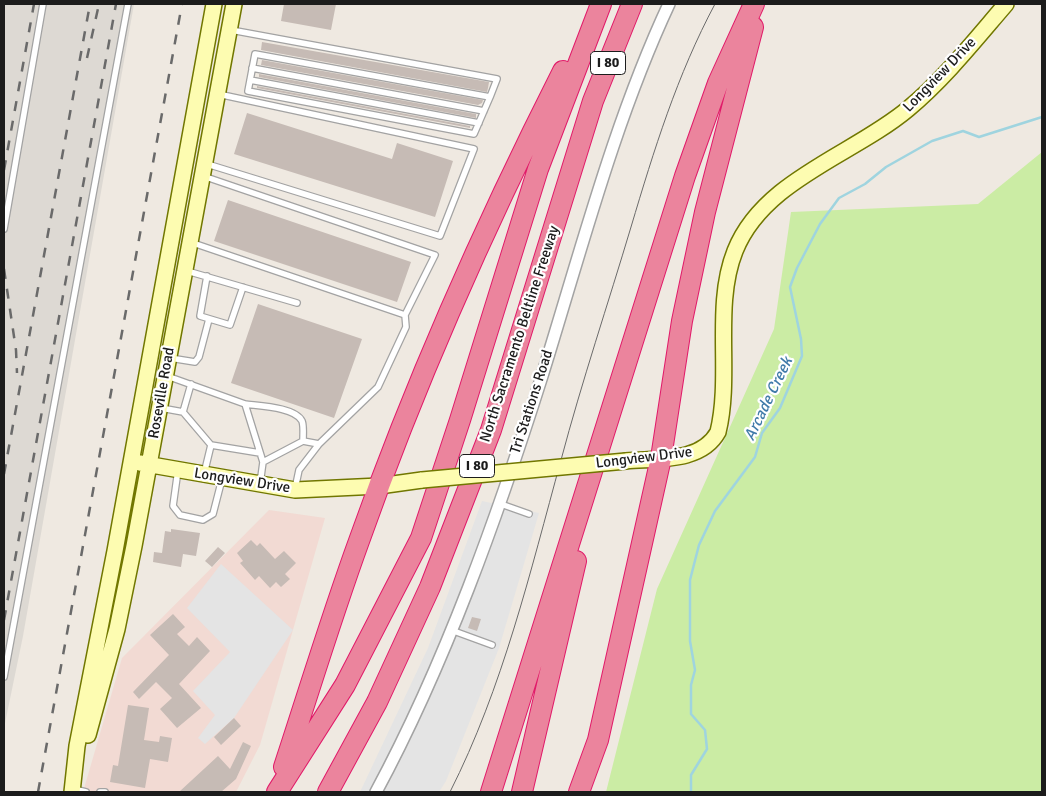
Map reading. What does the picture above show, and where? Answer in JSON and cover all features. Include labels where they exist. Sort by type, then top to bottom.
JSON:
[{"type":"highway","points":[[276,792],[379,486],[420,381],[486,228],[530,136],[600,4]]},
{"type":"highway","points":[[276,792],[344,685],[420,538],[460,420],[538,169],[600,4]]},
{"type":"highway","name":"North Sacramento Beltline Freeway","points":[[328,792],[377,702],[430,587],[491,430],[591,108],[632,4]]},
{"type":"highway","points":[[491,792],[576,518],[708,110],[732,49],[754,4]]},
{"type":"highway","points":[[579,792],[598,740],[661,458],[682,321],[708,203],[759,4]]},
{"type":"highway","points":[[522,792],[579,547],[576,518]]},
{"type":"main road","name":"Roseville Road","points":[[76,788],[77,746],[214,4]]},
{"type":"main road","name":"Roseville Road","points":[[76,788],[117,628],[234,4]]},
{"type":"main road","name":"Longview Drive","points":[[131,461],[260,486],[294,490],[379,486],[422,480],[661,458],[700,451],[713,440],[718,432],[727,282],[734,252],[756,215],[783,191],[906,111],[941,78],[1006,4]]},
{"type":"street","name":"Tri Stations Road","points":[[376,792],[421,701],[451,630],[498,504],[541,378],[613,150],[647,51],[669,4]]},
{"type":"lane","points":[[4,229],[42,4]]},
{"type":"lane","points":[[4,677],[128,4]]},
{"type":"lane","points":[[229,30],[497,79],[490,98],[474,134],[248,91],[255,54],[490,98]]},
{"type":"lane","points":[[252,68],[484,111]]},
{"type":"lane","points":[[250,80],[479,123]]},
{"type":"lane","points":[[202,169],[440,236],[474,149],[216,93]]},
{"type":"lane","points":[[202,169],[435,255],[405,315],[406,327],[378,387],[318,444],[299,470],[294,490]]},
{"type":"lane","points":[[189,242],[405,315]]},
{"type":"lane","points":[[185,270],[298,303]]},
{"type":"lane","points":[[207,276],[200,316],[209,319],[230,324],[243,287]]},
{"type":"lane","points":[[168,358],[195,362],[199,357],[209,319]]},
{"type":"lane","points":[[165,375],[245,404],[284,410],[296,414],[302,421],[303,441]]},
{"type":"lane","points":[[183,412],[191,384]]},
{"type":"lane","points":[[245,404],[263,462],[260,486]]},
{"type":"lane","points":[[159,408],[183,412],[211,445],[260,453]]},
{"type":"lane","points":[[263,462],[303,441],[318,444]]},
{"type":"lane","points":[[204,475],[211,445]]},
{"type":"lane","points":[[178,470],[173,506],[175,511],[180,515],[203,520],[213,514],[222,478]]},
{"type":"lane","points":[[498,504],[529,514]]},
{"type":"lane","points":[[451,630],[492,645]]},
{"type":"lane","points":[[100,792],[105,792]]},
{"type":"shaded area","points":[[4,4],[134,4],[23,636],[4,728]]},
{"type":"shaded area","points":[[482,501],[539,513],[499,648],[446,781],[439,792],[360,792],[428,648]]},
{"type":"shaded area","points":[[269,510],[325,518],[260,745],[236,792],[83,792],[122,658]]},
{"type":"shaded area","points":[[221,564],[293,630],[234,718],[205,744],[198,738],[215,715],[193,691],[230,652],[187,608]]},
{"type":"green space","points":[[1042,152],[1042,792],[606,792],[657,589],[774,329],[791,212],[978,204]]},
{"type":"building","points":[[284,4],[336,4],[331,30],[281,21]]},
{"type":"building","points":[[262,42],[489,82],[488,88],[487,92],[261,50]]},
{"type":"building","points":[[262,60],[483,100],[478,105],[261,65]]},
{"type":"building","points":[[259,74],[476,114],[476,118],[259,77]]},
{"type":"building","points":[[257,86],[470,126],[470,128],[257,88]]},
{"type":"building","points":[[247,113],[392,159],[397,143],[453,161],[435,217],[234,154]]},
{"type":"building","points":[[228,200],[411,262],[397,302],[214,241]]},
{"type":"building","points":[[258,304],[362,339],[334,418],[231,383]]},
{"type":"building","points":[[171,529],[200,533],[196,556],[183,554],[181,567],[153,562],[154,552],[162,553],[165,531],[171,532]]},
{"type":"building","points":[[251,540],[257,546],[260,543],[275,559],[284,551],[296,563],[285,574],[290,579],[281,587],[276,582],[270,588],[259,576],[255,580],[240,563],[243,561],[237,553]]},
{"type":"building","points":[[218,547],[225,553],[212,567],[205,561]]},
{"type":"building","points":[[173,614],[185,627],[177,634],[189,646],[197,637],[210,651],[179,684],[201,708],[177,728],[160,709],[172,698],[156,682],[139,699],[133,692],[169,655],[150,635]]},
{"type":"building","points":[[472,617],[481,619],[477,631],[468,628]]},
{"type":"building","points":[[128,705],[149,708],[144,740],[159,742],[160,736],[172,738],[168,762],[150,759],[145,788],[110,782],[113,765],[118,766]]},
{"type":"building","points":[[234,718],[241,726],[221,745],[214,737]]},
{"type":"building","points":[[243,742],[251,746],[236,779],[221,792],[179,792],[218,756],[230,769]]},
{"type":"waterway","name":"Arcade Creek","points":[[691,792],[691,775],[707,749],[705,730],[691,714],[691,685],[695,670],[690,641],[690,580],[699,545],[715,511],[755,457],[762,433],[780,408],[802,356],[801,339],[790,287],[797,268],[820,224],[839,198],[865,184],[886,167],[932,141],[963,131],[979,137],[1042,117]]},
{"type":"tram line","points":[[450,792],[485,712],[514,629],[578,401],[667,113],[689,58],[715,4]]},
{"type":"railway","points":[[4,170],[34,4]]},
{"type":"railway","points":[[4,474],[90,4]]},
{"type":"railway","points":[[87,58],[99,4]]},
{"type":"railway","points":[[4,620],[116,4]]},
{"type":"railway","points":[[38,792],[182,4]]},
{"type":"railway","points":[[4,269],[16,350],[17,373]]}]
